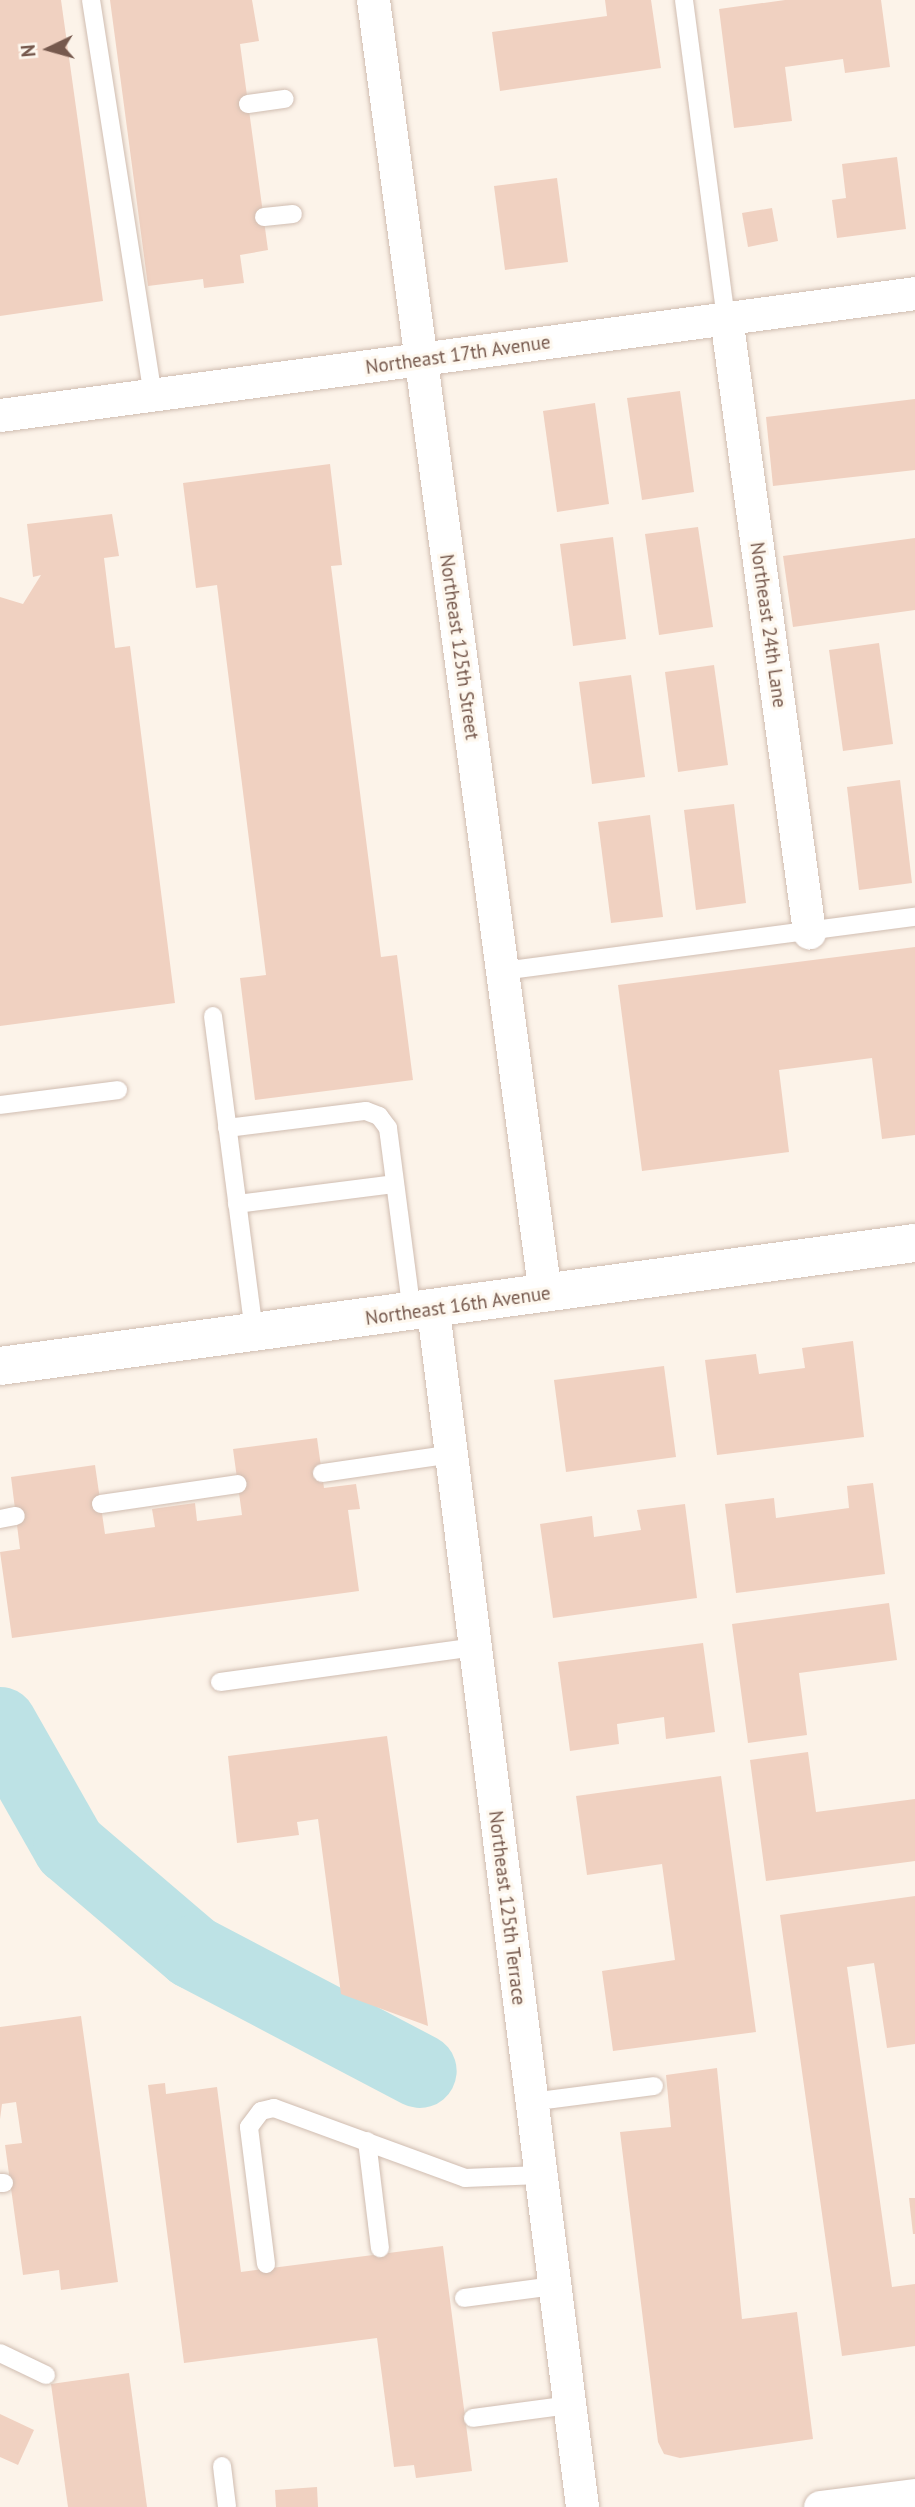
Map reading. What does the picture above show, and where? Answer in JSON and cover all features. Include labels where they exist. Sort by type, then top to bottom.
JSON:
[{"type":"street","name":"Northeast 125th Street","points":[[373,0],[545,1295]]},
{"type":"street","name":"Northeast 17th Avenue","points":[[0,415],[420,362],[726,317],[915,293]]},
{"type":"street","name":"Northeast 24th Lane","points":[[726,317],[809,932]]},
{"type":"street","name":"Northeast 16th Avenue","points":[[0,1366],[545,1295],[915,1243]]},
{"type":"street","name":"Northeast 125th Terrace","points":[[423,1311],[452,1454],[582,2507]]},
{"type":"street","points":[[820,2507],[915,2495]]},
{"type":"lane","points":[[92,0],[117,120],[153,394]]},
{"type":"lane","points":[[684,0],[726,317]]},
{"type":"lane","points":[[248,104],[285,99]]},
{"type":"lane","points":[[264,217],[293,214]]},
{"type":"lane","points":[[503,971],[915,917]]},
{"type":"lane","points":[[213,1016],[254,1333]]},
{"type":"lane","points":[[0,1105],[118,1090]]},
{"type":"lane","points":[[227,1128],[366,1111],[388,1128],[395,1184],[423,1311]]},
{"type":"lane","points":[[237,1204],[395,1184]]},
{"type":"lane","points":[[322,1473],[452,1454]]},
{"type":"lane","points":[[101,1504],[238,1484]]},
{"type":"lane","points":[[220,1682],[475,1647]]},
{"type":"lane","points":[[531,2102],[654,2086]]},
{"type":"lane","points":[[266,2264],[251,2118],[274,2108],[465,2178],[540,2175]]},
{"type":"lane","points":[[368,2141],[380,2248]]},
{"type":"lane","points":[[464,2298],[554,2286]]},
{"type":"lane","points":[[0,2353],[46,2375]]},
{"type":"lane","points":[[472,2417],[569,2405]]},
{"type":"lane","points":[[222,2466],[227,2507]]},
{"type":"building","points":[[0,0],[61,0],[103,301],[0,316]]},
{"type":"building","points":[[110,0],[252,0],[259,41],[240,44],[268,250],[240,255],[244,283],[204,288],[203,279],[148,286]]},
{"type":"building","points":[[605,0],[651,0],[661,68],[500,91],[492,32],[607,16]]},
{"type":"building","points":[[785,0],[881,0],[890,67],[845,73],[843,59],[785,67],[792,121],[734,128],[719,9]]},
{"type":"building","points":[[897,157],[906,229],[837,238],[832,200],[846,198],[842,164]]},
{"type":"building","points":[[557,178],[568,262],[505,270],[494,186]]},
{"type":"building","points":[[772,208],[778,241],[748,247],[742,213]]},
{"type":"building","points":[[680,391],[694,492],[642,500],[627,398]]},
{"type":"building","points":[[915,399],[915,470],[773,486],[766,417]]},
{"type":"building","points":[[595,403],[609,504],[557,512],[543,411]]},
{"type":"building","points":[[330,464],[342,565],[331,566],[381,957],[397,955],[413,1080],[255,1100],[240,978],[266,975],[217,585],[196,588],[183,483]]},
{"type":"building","points":[[112,514],[119,556],[104,558],[115,648],[130,646],[175,1003],[0,1026],[0,597],[23,604],[41,575],[33,577],[27,524]]},
{"type":"building","points":[[698,527],[713,627],[659,635],[645,534]]},
{"type":"building","points":[[613,537],[626,639],[573,646],[560,544]]},
{"type":"building","points":[[915,538],[915,610],[793,627],[783,556]]},
{"type":"building","points":[[879,643],[893,744],[843,751],[829,650]]},
{"type":"building","points":[[714,665],[728,765],[678,772],[665,672]]},
{"type":"building","points":[[631,675],[645,777],[592,784],[579,682]]},
{"type":"building","points":[[900,780],[912,883],[859,890],[847,787]]},
{"type":"building","points":[[734,804],[746,903],[696,910],[684,810]]},
{"type":"building","points":[[650,815],[663,917],[611,923],[598,822]]},
{"type":"building","points":[[915,947],[915,1135],[882,1139],[872,1058],[779,1070],[789,1152],[642,1171],[618,985]]},
{"type":"building","points":[[853,1341],[864,1437],[717,1455],[705,1360],[756,1354],[759,1374],[805,1368],[802,1348]]},
{"type":"building","points":[[664,1366],[676,1457],[566,1472],[554,1380]]},
{"type":"building","points":[[317,1438],[324,1488],[356,1484],[360,1509],[348,1510],[359,1591],[12,1638],[0,1552],[20,1549],[11,1477],[95,1465],[105,1534],[155,1527],[152,1509],[195,1503],[197,1521],[242,1515],[233,1449]]},
{"type":"building","points":[[873,1483],[885,1574],[736,1593],[725,1504],[774,1498],[776,1518],[849,1508],[847,1486]]},
{"type":"building","points":[[685,1504],[697,1598],[553,1618],[540,1524],[592,1516],[594,1537],[641,1530],[637,1510]]},
{"type":"building","points":[[889,1603],[897,1660],[799,1673],[807,1735],[748,1743],[732,1624]]},
{"type":"building","points":[[703,1643],[715,1732],[666,1739],[664,1717],[617,1724],[619,1744],[570,1751],[558,1662]]},
{"type":"building","points":[[387,1736],[428,2026],[341,1994],[318,1819],[297,1822],[299,1835],[237,1843],[228,1756]]},
{"type":"building","points":[[808,1752],[816,1812],[915,1799],[915,1861],[766,1881],[750,1760]]},
{"type":"building","points":[[721,1776],[756,2032],[613,2051],[602,1971],[675,1960],[662,1864],[587,1875],[576,1796]]},
{"type":"building","points":[[915,1896],[915,2044],[887,2048],[874,1963],[847,1967],[892,2287],[915,2284],[915,2346],[842,2356],[780,1915]]},
{"type":"building","points":[[81,2016],[118,2282],[61,2290],[59,2270],[23,2275],[5,2145],[22,2143],[16,2102],[2,2104],[0,2119],[0,2027]]},
{"type":"building","points":[[717,2068],[742,2319],[797,2312],[813,2439],[680,2458],[664,2454],[658,2442],[620,2132],[671,2127],[666,2075]]},
{"type":"building","points":[[165,2083],[166,2094],[217,2087],[241,2272],[443,2246],[472,2471],[416,2478],[414,2465],[394,2467],[377,2338],[184,2363],[148,2085]]},
{"type":"building","points":[[909,2198],[915,2198],[915,2234],[913,2234]]},
{"type":"building","points":[[129,2373],[147,2507],[68,2507],[51,2384]]},
{"type":"building","points":[[0,2414],[34,2430],[18,2465],[0,2457]]},
{"type":"building","points":[[317,2487],[318,2507],[276,2507],[275,2490]]},
{"type":"waterway","points":[[0,1724],[70,1847],[193,1952],[420,2071]]}]
